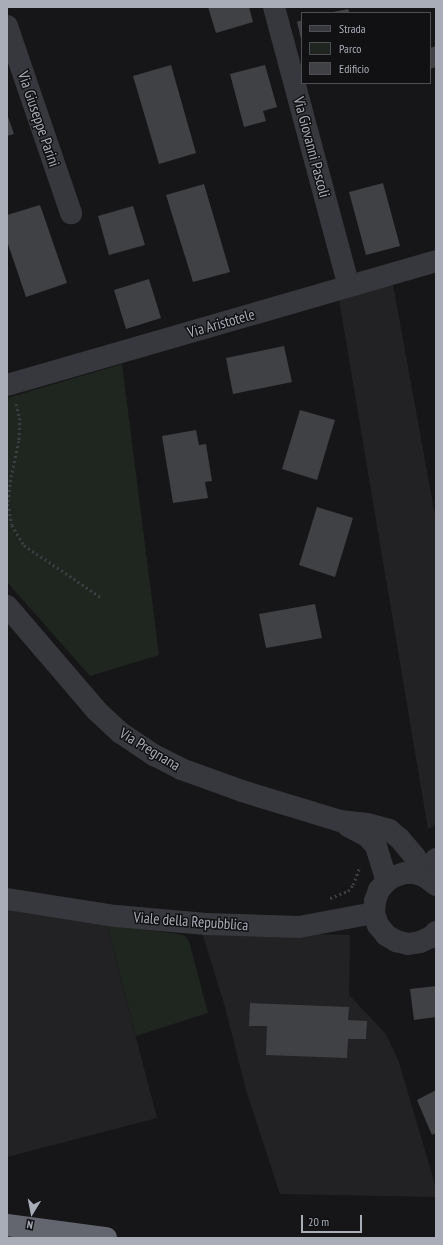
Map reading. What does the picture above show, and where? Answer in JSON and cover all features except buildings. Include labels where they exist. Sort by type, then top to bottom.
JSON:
[{"type":"highway","points":[[7,1225],[106,1238]]},
{"type":"street","name":"Via Giovanni Pascoli","points":[[274,7],[349,286]]},
{"type":"street","name":"Via Giuseppe Parini","points":[[7,26],[71,213]]},
{"type":"street","name":"Via Aristotele","points":[[9,384],[436,261]]},
{"type":"street","name":"Via Pregnana","points":[[7,606],[97,711],[121,733],[154,755],[187,771],[242,791],[340,821],[367,824],[388,830],[400,839],[431,874]]},
{"type":"street","name":"Via Pregnana","points":[[340,821],[367,836],[376,846]]},
{"type":"street","points":[[376,846],[387,881]]},
{"type":"street","points":[[431,874],[405,873],[387,881],[379,890],[375,901],[374,913],[378,925],[386,935],[396,941],[408,944],[420,942],[434,935]]},
{"type":"street","name":"Viale della Repubblica","points":[[7,899],[116,916],[206,924],[300,928],[374,913]]},
{"type":"path","points":[[9,384],[20,418],[20,441],[11,480],[8,504],[12,525],[24,545],[102,598]]},
{"type":"path","points":[[323,900],[348,891],[353,885],[364,856],[376,846]]},
{"type":"shaded area","points":[[392,279],[436,521],[436,825],[428,829],[338,294]]},
{"type":"shaded area","points":[[7,899],[104,914],[157,1118],[7,1157]]},
{"type":"shaded area","points":[[202,932],[350,935],[349,995],[385,1033],[398,1059],[436,1188],[436,1197],[280,1194],[246,1090],[225,1007]]},
{"type":"green space","points":[[122,364],[159,655],[90,676],[7,582],[7,398]]},
{"type":"green space","points":[[107,925],[185,936],[189,941],[208,1013],[136,1036]]}]
